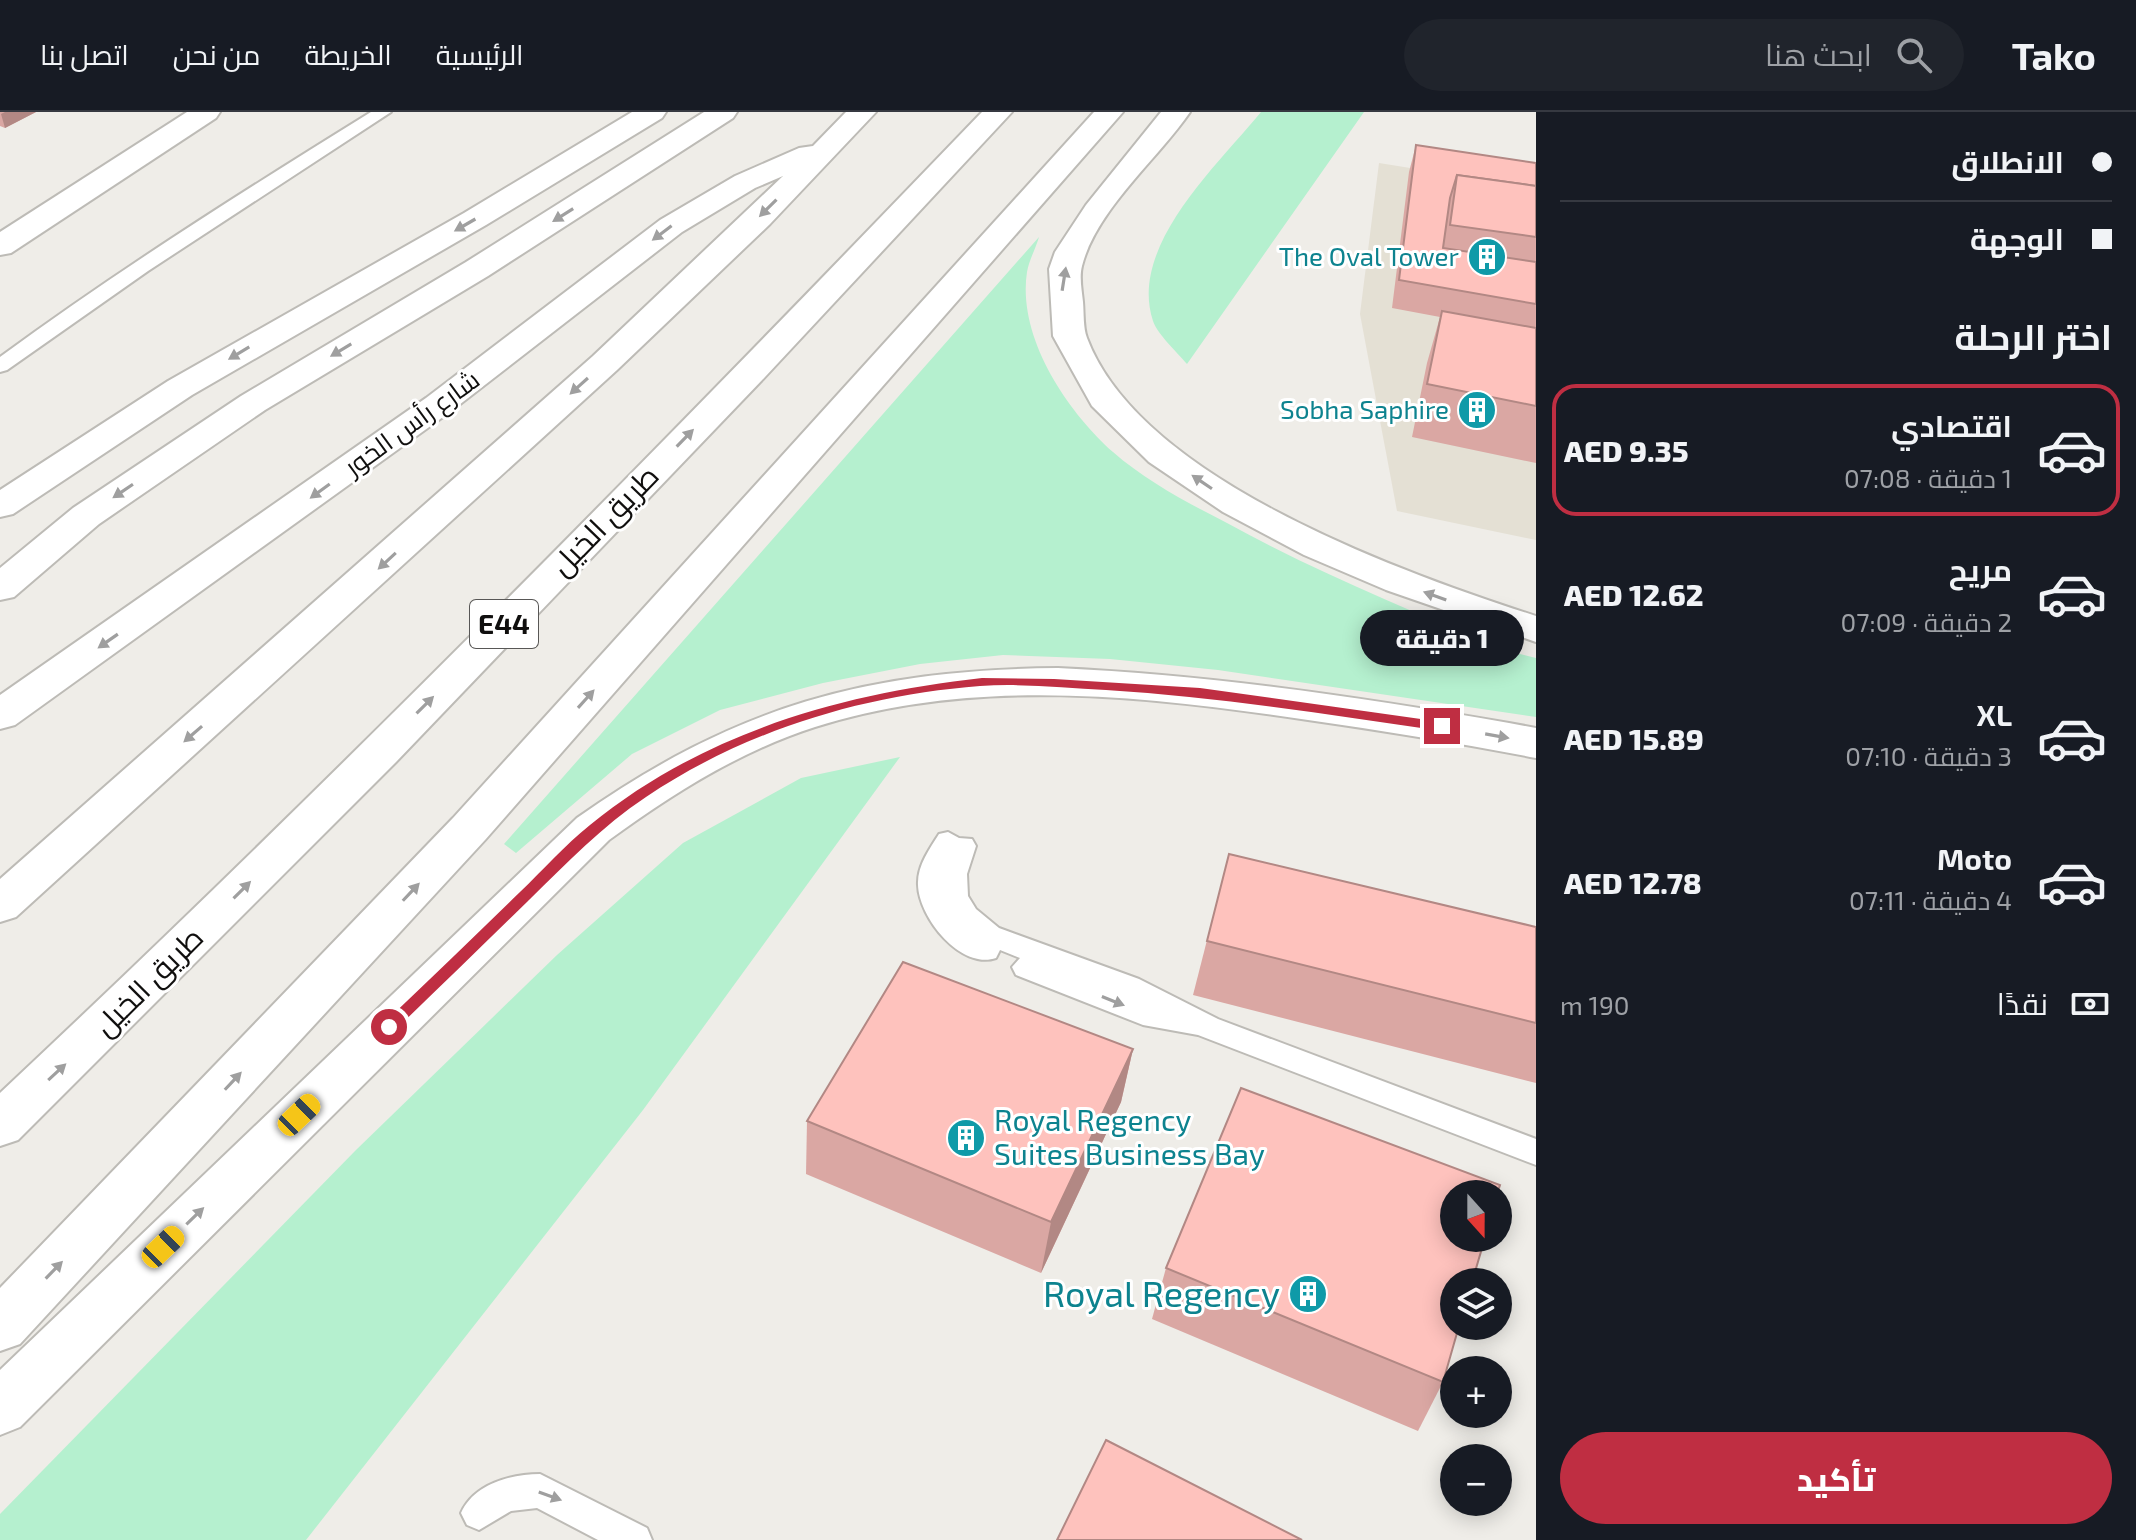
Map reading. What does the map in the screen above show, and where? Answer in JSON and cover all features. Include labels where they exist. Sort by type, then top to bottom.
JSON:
[{"type":"main road","points":[[0,246],[206,112]]},
{"type":"main road","points":[[0,506],[180,388],[436,242],[652,112]]},
{"type":"main road","points":[[0,588],[86,516],[253,403],[477,269],[723,112]]},
{"type":"main road","points":[[0,905],[605,363],[862,112]]},
{"type":"main road","name":"طريق الخيل","points":[[0,1125],[140,992],[425,705],[998,112]]},
{"type":"main road","points":[[0,1326],[459,840],[1109,112]]},
{"type":"main road","points":[[1176,112],[1078,238],[1066,265],[1062,294],[1065,325],[1076,357],[1097,391],[1126,424],[1164,456],[1262,518],[1388,578],[1536,629]]},
{"type":"main road","name":"شارع رأس الخور","points":[[0,715],[350,469],[671,226],[745,182],[830,146]]},
{"type":"main road","points":[[0,1408],[593,829],[666,778],[745,737],[802,716],[861,700],[982,682],[1083,684],[1200,692],[1536,743]]},
{"type":"lane","points":[[0,366],[139,267],[383,112]]},
{"type":"lane","points":[[955,844],[932,873],[932,894],[941,914],[978,948],[1153,1017],[1208,1027],[1536,1152]]},
{"type":"lane","points":[[479,1513],[507,1494],[523,1490],[540,1491],[634,1540]]},
{"type":"shaded area","points":[[1379,163],[1536,188],[1536,540],[1397,511],[1360,314]]},
{"type":"green space","points":[[1261,112],[1364,112],[1187,364],[1163,338],[1153,321],[1149,293],[1153,264],[1182,208]]},
{"type":"green space","points":[[1039,237],[1027,272],[1026,297],[1038,347],[1063,394],[1113,452],[1139,473],[1197,508],[1295,558],[1504,650],[1536,658],[1536,717],[1218,670],[1110,659],[1003,655],[920,664],[823,683],[720,710],[632,754],[516,853],[504,844]]},
{"type":"green space","points":[[900,757],[643,1110],[306,1540],[0,1540],[0,1514],[356,1150],[557,955],[683,843],[801,778]]},
{"type":"building","points":[[1416,145],[1536,163],[1536,186],[1457,175],[1450,198],[1443,248],[1536,262],[1536,304],[1399,280]]},
{"type":"building","points":[[1457,175],[1536,186],[1536,237],[1450,225]]},
{"type":"building","points":[[1442,311],[1536,328],[1536,406],[1427,384]]},
{"type":"building","points":[[1229,854],[1536,927],[1536,1023],[1207,941]]},
{"type":"building","name":"Royal Regency Suites Business Bay","points":[[903,962],[1133,1049],[1051,1222],[807,1121]]},
{"type":"building","name":"Royal Regency","points":[[1241,1088],[1487,1180],[1440,1180],[1440,1252],[1481,1252],[1476,1268],[1440,1268],[1440,1340],[1455,1340],[1450,1356],[1440,1356],[1440,1381],[1166,1268]]},
{"type":"building","points":[[1106,1440],[1302,1540],[1057,1540]]},
{"type":"place","name":"The Oval Tower","points":[[1487,257]]},
{"type":"place","name":"Sobha Saphire","points":[[1477,410]]},
{"type":"place","name":"Royal Regency Suites Business Bay","points":[[966,1138]]},
{"type":"place","name":"Royal Regency","points":[[1308,1294]]},
{"type":"route","points":[[389,1027],[593,829],[691,763],[745,737],[802,716],[861,700],[920,689],[982,682],[1054,683],[1200,692],[1442,726]]}]
